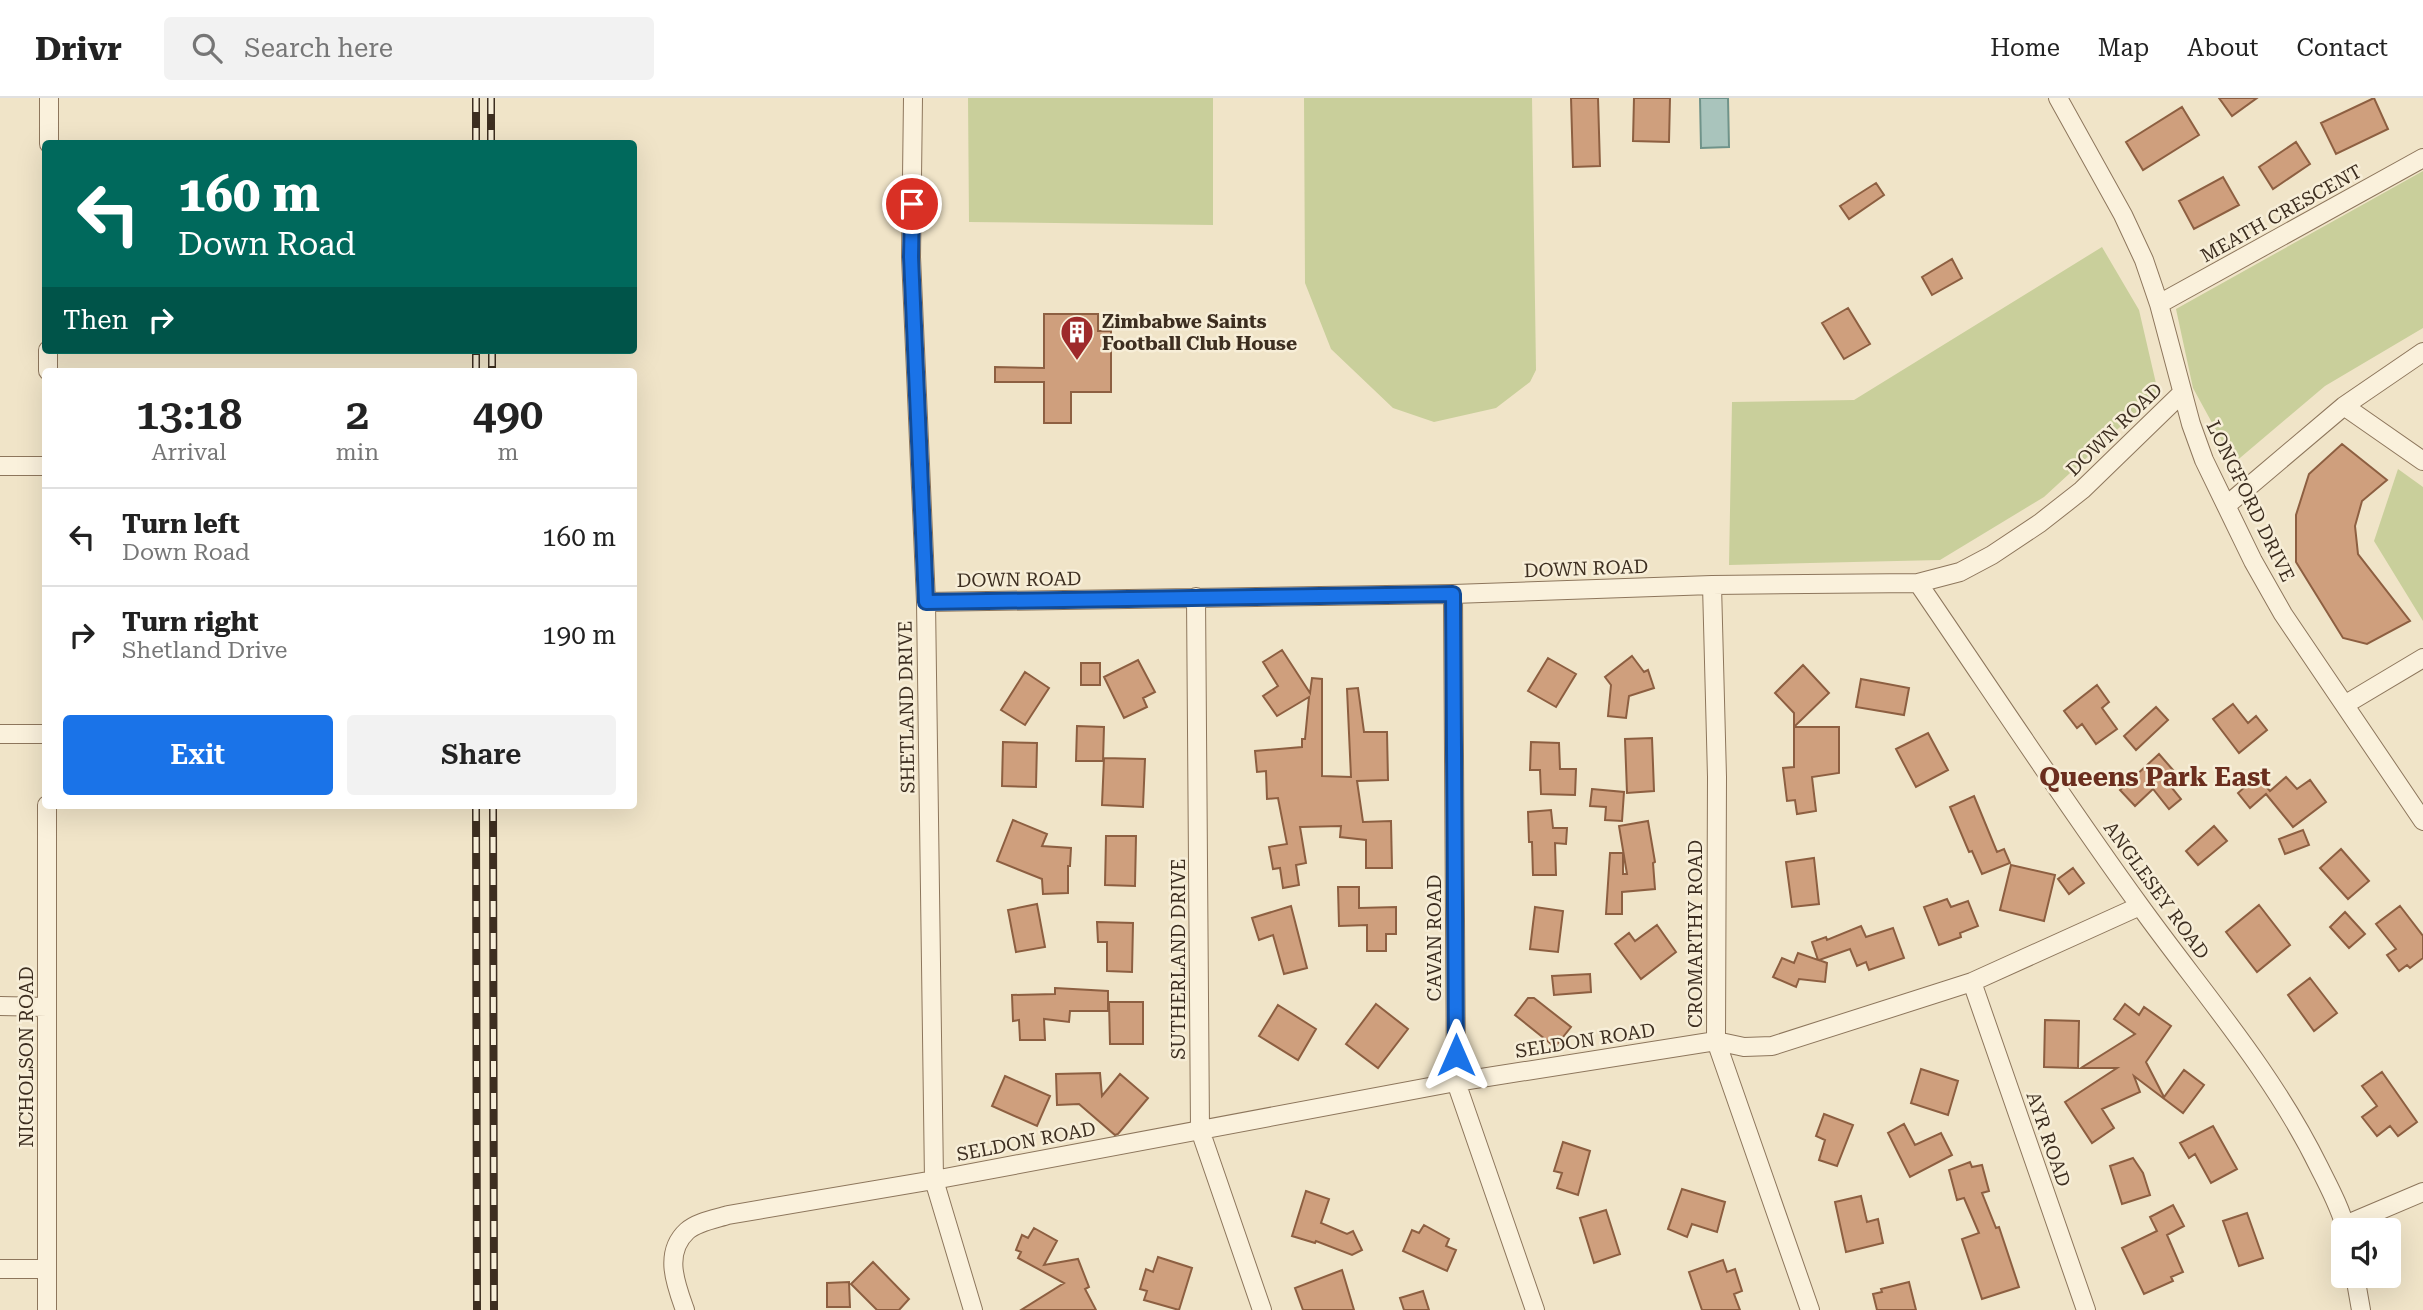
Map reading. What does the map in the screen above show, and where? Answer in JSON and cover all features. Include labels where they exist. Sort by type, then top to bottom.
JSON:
[{"type":"street","points":[[49,98],[49,140]]},
{"type":"street","name":"SHETLAND DRIVE","points":[[912,98],[911,257],[926,602],[934,1180],[973,1310]]},
{"type":"street","name":"LONGFORD DRIVE","points":[[2058,98],[2128,225],[2144,260],[2160,304],[2181,394],[2204,460],[2253,561],[2283,614],[2423,821]]},
{"type":"street","name":"MEATH CRESCENT","points":[[2160,304],[2423,158]]},
{"type":"street","points":[[2227,505],[2344,406],[2423,352]]},
{"type":"street","name":"DOWN ROAD","points":[[926,602],[1918,583],[1960,572],[1992,555],[2040,523],[2082,490],[2181,394]]},
{"type":"street","points":[[2344,406],[2423,461]]},
{"type":"street","points":[[0,466],[42,466]]},
{"type":"street","name":"ANGLESEY ROAD","points":[[1918,583],[2140,906],[2246,1045],[2284,1102],[2311,1150],[2341,1218]]},
{"type":"street","name":"CROMARTHY ROAD","points":[[1712,585],[1717,777],[1716,1041],[1810,1310]]},
{"type":"street","name":"CAVAN ROAD","points":[[1453,594],[1456,1082],[1535,1310]]},
{"type":"street","name":"SUTHERLAND DRIVE","points":[[1196,597],[1200,1130],[1262,1310]]},
{"type":"street","points":[[2346,705],[2423,658]]},
{"type":"street","points":[[0,734],[42,734]]},
{"type":"street","name":"NICHOLSON ROAD","points":[[47,809],[47,1310]]},
{"type":"street","name":"SELDON ROAD","points":[[685,1310],[676,1284],[673,1263],[677,1244],[687,1231],[728,1215],[934,1180],[1456,1082],[1716,1041],[1744,1047],[1772,1046],[1972,982],[2140,906]]},
{"type":"street","name":"AYR ROAD","points":[[1972,982],[2086,1310]]},
{"type":"street","points":[[0,1006],[47,1007]]},
{"type":"street","points":[[2367,1218],[2423,1192]]},
{"type":"street","points":[[0,1269],[47,1269]]},
{"type":"street","points":[[2357,1288],[2361,1310]]},
{"type":"green space","points":[[968,98],[1213,98],[1213,225],[969,222]]},
{"type":"green space","points":[[1304,98],[1532,98],[1536,370],[1530,382],[1496,408],[1434,422],[1393,408],[1331,349],[1305,283]]},
{"type":"green space","points":[[2423,171],[2423,328],[2325,386],[2234,463],[2193,388],[2176,309]]},
{"type":"green space","points":[[2102,247],[2139,310],[2158,392],[2044,497],[1940,560],[1729,565],[1732,402],[1854,400]]},
{"type":"green space","points":[[2398,469],[2423,487],[2423,621],[2374,541]]},
{"type":"water","points":[[1700,98],[1728,98],[1729,147],[1701,148]]},
{"type":"building","points":[[1571,98],[1598,98],[1600,166],[1573,167]]},
{"type":"building","points":[[1634,98],[1670,98],[1669,142],[1633,141]]},
{"type":"building","points":[[2219,98],[2257,98],[2232,116]]},
{"type":"building","points":[[2374,98],[2388,129],[2336,154],[2321,123]]},
{"type":"building","points":[[2182,107],[2199,135],[2143,170],[2126,142]]},
{"type":"building","points":[[2296,142],[2310,164],[2273,189],[2259,167]]},
{"type":"building","points":[[2223,177],[2239,205],[2194,229],[2179,201]]},
{"type":"building","points":[[1876,183],[1884,195],[1849,219],[1840,206]]},
{"type":"building","points":[[1952,259],[1962,278],[1932,295],[1922,277]]},
{"type":"building","points":[[1848,308],[1870,344],[1844,359],[1822,323]]},
{"type":"building","name":"Zimbabwe Saints Football Club House","points":[[1044,314],[1098,314],[1098,331],[1111,331],[1111,392],[1071,392],[1071,423],[1044,423],[1044,382],[995,382],[995,367],[1044,368]]},
{"type":"building","points":[[2342,444],[2387,480],[2362,501],[2355,526],[2358,554],[2410,621],[2367,644],[2343,638],[2296,562],[2296,515],[2309,474]]},
{"type":"building","points":[[1282,650],[1310,693],[1312,678],[1322,679],[1322,776],[1351,777],[1347,689],[1358,688],[1364,732],[1387,732],[1388,780],[1357,781],[1363,822],[1391,821],[1392,868],[1366,868],[1366,840],[1340,837],[1341,826],[1300,827],[1306,863],[1296,865],[1299,885],[1283,888],[1280,868],[1273,869],[1269,847],[1287,844],[1278,798],[1267,799],[1266,771],[1257,772],[1255,751],[1302,747],[1309,697],[1277,716],[1263,696],[1278,686],[1263,662]]},
{"type":"building","points":[[1632,656],[1644,672],[1648,670],[1654,688],[1629,696],[1626,718],[1608,716],[1611,685],[1605,677]]},
{"type":"building","points":[[1548,658],[1576,674],[1556,707],[1528,691]]},
{"type":"building","points":[[1138,660],[1155,692],[1143,698],[1147,707],[1124,718],[1104,677]]},
{"type":"building","points":[[1081,663],[1100,663],[1100,685],[1081,685]]},
{"type":"building","points":[[1803,665],[1829,693],[1794,727],[1794,713],[1775,693]]},
{"type":"building","points":[[1025,672],[1049,688],[1025,725],[1001,710]]},
{"type":"building","points":[[1861,679],[1909,688],[1904,715],[1856,707]]},
{"type":"building","points":[[2097,685],[2109,702],[2102,708],[2117,729],[2096,744],[2082,724],[2077,728],[2064,711]]},
{"type":"building","points":[[2233,704],[2248,723],[2256,716],[2267,730],[2239,753],[2213,719]]},
{"type":"building","points":[[2156,707],[2168,720],[2136,750],[2124,736]]},
{"type":"building","points":[[1077,726],[1104,727],[1103,761],[1076,761]]},
{"type":"building","points":[[1794,727],[1839,727],[1839,773],[1812,777],[1816,811],[1797,814],[1795,800],[1787,801],[1783,768],[1794,767]]},
{"type":"building","points":[[1928,733],[1948,770],[1916,787],[1896,749]]},
{"type":"building","points":[[1652,738],[1654,791],[1627,793],[1625,739]]},
{"type":"building","points":[[1003,742],[1037,743],[1036,787],[1002,786]]},
{"type":"building","points":[[1531,742],[1559,743],[1560,769],[1576,769],[1575,795],[1541,794],[1540,770],[1530,770]]},
{"type":"building","points":[[2159,754],[2173,770],[2164,778],[2181,799],[2169,809],[2153,789],[2135,806],[2120,790]]},
{"type":"building","points":[[1104,758],[1145,759],[1143,807],[1102,805]]},
{"type":"building","points":[[2257,776],[2270,791],[2286,777],[2297,789],[2310,780],[2326,802],[2293,827],[2266,794],[2250,808],[2238,793]]},
{"type":"building","points":[[1592,789],[1624,792],[1622,821],[1605,820],[1606,807],[1590,806]]},
{"type":"building","points":[[1974,796],[1997,852],[2004,849],[2010,863],[1982,874],[1972,851],[1969,852],[1950,807]]},
{"type":"building","points":[[1551,810],[1553,828],[1567,828],[1566,844],[1555,843],[1556,875],[1533,875],[1528,812]]},
{"type":"building","points":[[1013,820],[1047,834],[1042,846],[1071,848],[1068,893],[1043,894],[1042,879],[997,861]]},
{"type":"building","points":[[1648,821],[1655,862],[1655,889],[1622,892],[1622,914],[1606,914],[1610,853],[1623,853],[1623,874],[1627,874],[1619,826]]},
{"type":"building","points":[[2214,826],[2227,841],[2198,865],[2186,851]]},
{"type":"building","points":[[2303,830],[2309,845],[2285,854],[2279,839]]},
{"type":"building","points":[[1106,836],[1136,836],[1135,886],[1105,885]]},
{"type":"building","points":[[2341,849],[2369,881],[2348,899],[2320,868]]},
{"type":"building","points":[[1814,858],[1819,904],[1792,907],[1786,862]]},
{"type":"building","points":[[2011,865],[2055,875],[2044,921],[2000,910]]},
{"type":"building","points":[[2073,868],[2084,883],[2069,894],[2058,879]]},
{"type":"building","points":[[1338,887],[1359,887],[1359,908],[1396,907],[1396,934],[1386,934],[1386,951],[1367,951],[1367,925],[1339,926]]},
{"type":"building","points":[[1947,899],[1951,907],[1968,901],[1978,926],[1960,933],[1961,937],[1939,945],[1924,907]]},
{"type":"building","points":[[1037,904],[1045,947],[1016,952],[1008,910]]},
{"type":"building","points":[[2259,905],[2290,945],[2257,972],[2226,932]]},
{"type":"building","points":[[1291,906],[1307,968],[1284,974],[1273,935],[1259,940],[1252,918]]},
{"type":"building","points":[[2400,906],[2423,936],[2423,958],[2410,968],[2407,965],[2399,971],[2387,955],[2396,949],[2376,924]]},
{"type":"building","points":[[1535,907],[1563,911],[1558,952],[1530,949]]},
{"type":"building","points":[[2345,912],[2365,934],[2349,948],[2330,927]]},
{"type":"building","points":[[1097,922],[1133,923],[1132,972],[1107,971],[1107,942],[1098,942]]},
{"type":"building","points":[[1657,925],[1676,952],[1641,979],[1615,944],[1629,933],[1635,941]]},
{"type":"building","points":[[1861,926],[1866,937],[1893,928],[1904,958],[1869,970],[1866,962],[1857,966],[1850,949],[1819,960],[1827,963],[1825,982],[1799,979],[1796,987],[1773,977],[1782,958],[1794,963],[1798,953],[1818,960],[1812,942],[1826,937],[1827,940]]},
{"type":"building","points":[[1590,974],[1591,992],[1554,995],[1552,976]]},
{"type":"building","points":[[2310,978],[2337,1013],[2314,1031],[2288,995]]},
{"type":"building","points":[[1055,988],[1108,991],[1108,1011],[1070,1011],[1069,1022],[1044,1019],[1045,1040],[1020,1040],[1019,1020],[1013,1021],[1012,995],[1055,994]]},
{"type":"building","points":[[1528,998],[1534,998],[1571,1027],[1555,1047],[1515,1015]]},
{"type":"building","points":[[1109,1002],[1143,1002],[1143,1044],[1110,1044]]},
{"type":"building","points":[[1376,1004],[1408,1029],[1378,1068],[1346,1044]]},
{"type":"building","points":[[2125,1004],[2139,1015],[2144,1007],[2171,1026],[2146,1062],[2164,1097],[2184,1070],[2204,1085],[2183,1113],[2134,1076],[2140,1092],[2102,1109],[2114,1128],[2092,1143],[2065,1102],[2117,1068],[2081,1068],[2135,1034],[2114,1019]]},
{"type":"building","points":[[1278,1005],[1316,1029],[1298,1060],[1259,1036]]},
{"type":"building","points":[[2045,1020],[2079,1021],[2078,1068],[2044,1067]]},
{"type":"building","points":[[1921,1069],[1958,1081],[1948,1115],[1911,1103]]},
{"type":"building","points":[[2382,1072],[2417,1122],[2398,1136],[2390,1126],[2377,1136],[2362,1117],[2377,1106],[2362,1086]]},
{"type":"building","points":[[1100,1073],[1102,1096],[1120,1074],[1148,1098],[1115,1135],[1079,1104],[1057,1105],[1056,1074]]},
{"type":"building","points":[[1005,1076],[1050,1096],[1037,1126],[992,1106]]},
{"type":"building","points":[[1824,1114],[1853,1125],[1837,1166],[1819,1160],[1825,1140],[1816,1136]]},
{"type":"building","points":[[1904,1124],[1915,1145],[1941,1133],[1952,1155],[1910,1177],[1888,1133]]},
{"type":"building","points":[[2213,1126],[2237,1169],[2211,1183],[2195,1154],[2189,1158],[2180,1143]]},
{"type":"building","points":[[1563,1142],[1590,1151],[1578,1195],[1557,1188],[1562,1173],[1554,1171]]},
{"type":"building","points":[[2133,1158],[2143,1173],[2150,1195],[2122,1204],[2110,1166]]},
{"type":"building","points":[[1970,1162],[1972,1167],[1982,1165],[1989,1191],[1982,1193],[1996,1228],[1999,1227],[2019,1287],[1982,1299],[1962,1239],[1979,1233],[1964,1198],[1957,1200],[1949,1170]]},
{"type":"building","points":[[1682,1189],[1725,1202],[1717,1232],[1692,1224],[1687,1237],[1668,1229]]},
{"type":"building","points":[[1306,1191],[1329,1199],[1321,1223],[1347,1234],[1353,1231],[1362,1250],[1352,1255],[1316,1241],[1315,1243],[1292,1236]]},
{"type":"building","points":[[1861,1196],[1867,1222],[1878,1219],[1883,1243],[1846,1252],[1835,1202]]},
{"type":"building","points":[[2173,1205],[2184,1226],[2167,1235],[2183,1272],[2171,1277],[2173,1281],[2144,1294],[2122,1248],[2157,1231],[2150,1217]]},
{"type":"building","points":[[1606,1210],[1620,1254],[1594,1263],[1580,1218]]},
{"type":"building","points":[[2247,1213],[2263,1258],[2239,1266],[2223,1221]]},
{"type":"building","points":[[1424,1225],[1449,1239],[1446,1246],[1456,1250],[1447,1271],[1403,1251],[1412,1230],[1419,1233]]},
{"type":"building","points":[[1034,1228],[1057,1241],[1044,1265],[1078,1259],[1089,1287],[1085,1289],[1096,1310],[1021,1310],[1064,1283],[1018,1258],[1021,1252],[1016,1250],[1022,1235],[1028,1238]]},
{"type":"building","points":[[1158,1257],[1192,1268],[1179,1310],[1144,1300],[1147,1291],[1140,1289],[1146,1269],[1153,1272]]},
{"type":"building","points":[[1723,1260],[1727,1272],[1735,1269],[1742,1291],[1734,1294],[1740,1310],[1702,1310],[1689,1272]]},
{"type":"building","points":[[873,1262],[909,1299],[899,1310],[877,1310],[851,1284]]},
{"type":"building","points":[[1342,1270],[1354,1310],[1303,1310],[1295,1288]]},
{"type":"building","points":[[849,1282],[850,1307],[827,1307],[827,1283]]},
{"type":"building","points":[[1909,1282],[1916,1310],[1877,1310],[1873,1294],[1882,1292],[1881,1289]]},
{"type":"building","points":[[1423,1291],[1429,1310],[1404,1310],[1400,1298]]},
{"type":"railway","points":[[476,98],[476,140]]},
{"type":"railway","points":[[491,98],[491,140]]},
{"type":"railway","points":[[476,354],[476,368]]},
{"type":"railway","points":[[492,354],[492,368]]},
{"type":"railway","points":[[476,809],[477,1310]]},
{"type":"railway","points":[[493,809],[494,1310]]},
{"type":"place","name":"Zimbabwe Saints Football Club House","points":[[1077,362]]},
{"type":"district","name":"Queens Park East","points":[[2155,777]]},
{"type":"route","points":[[912,204],[911,257],[926,602],[1453,594],[1456,1055]]}]
